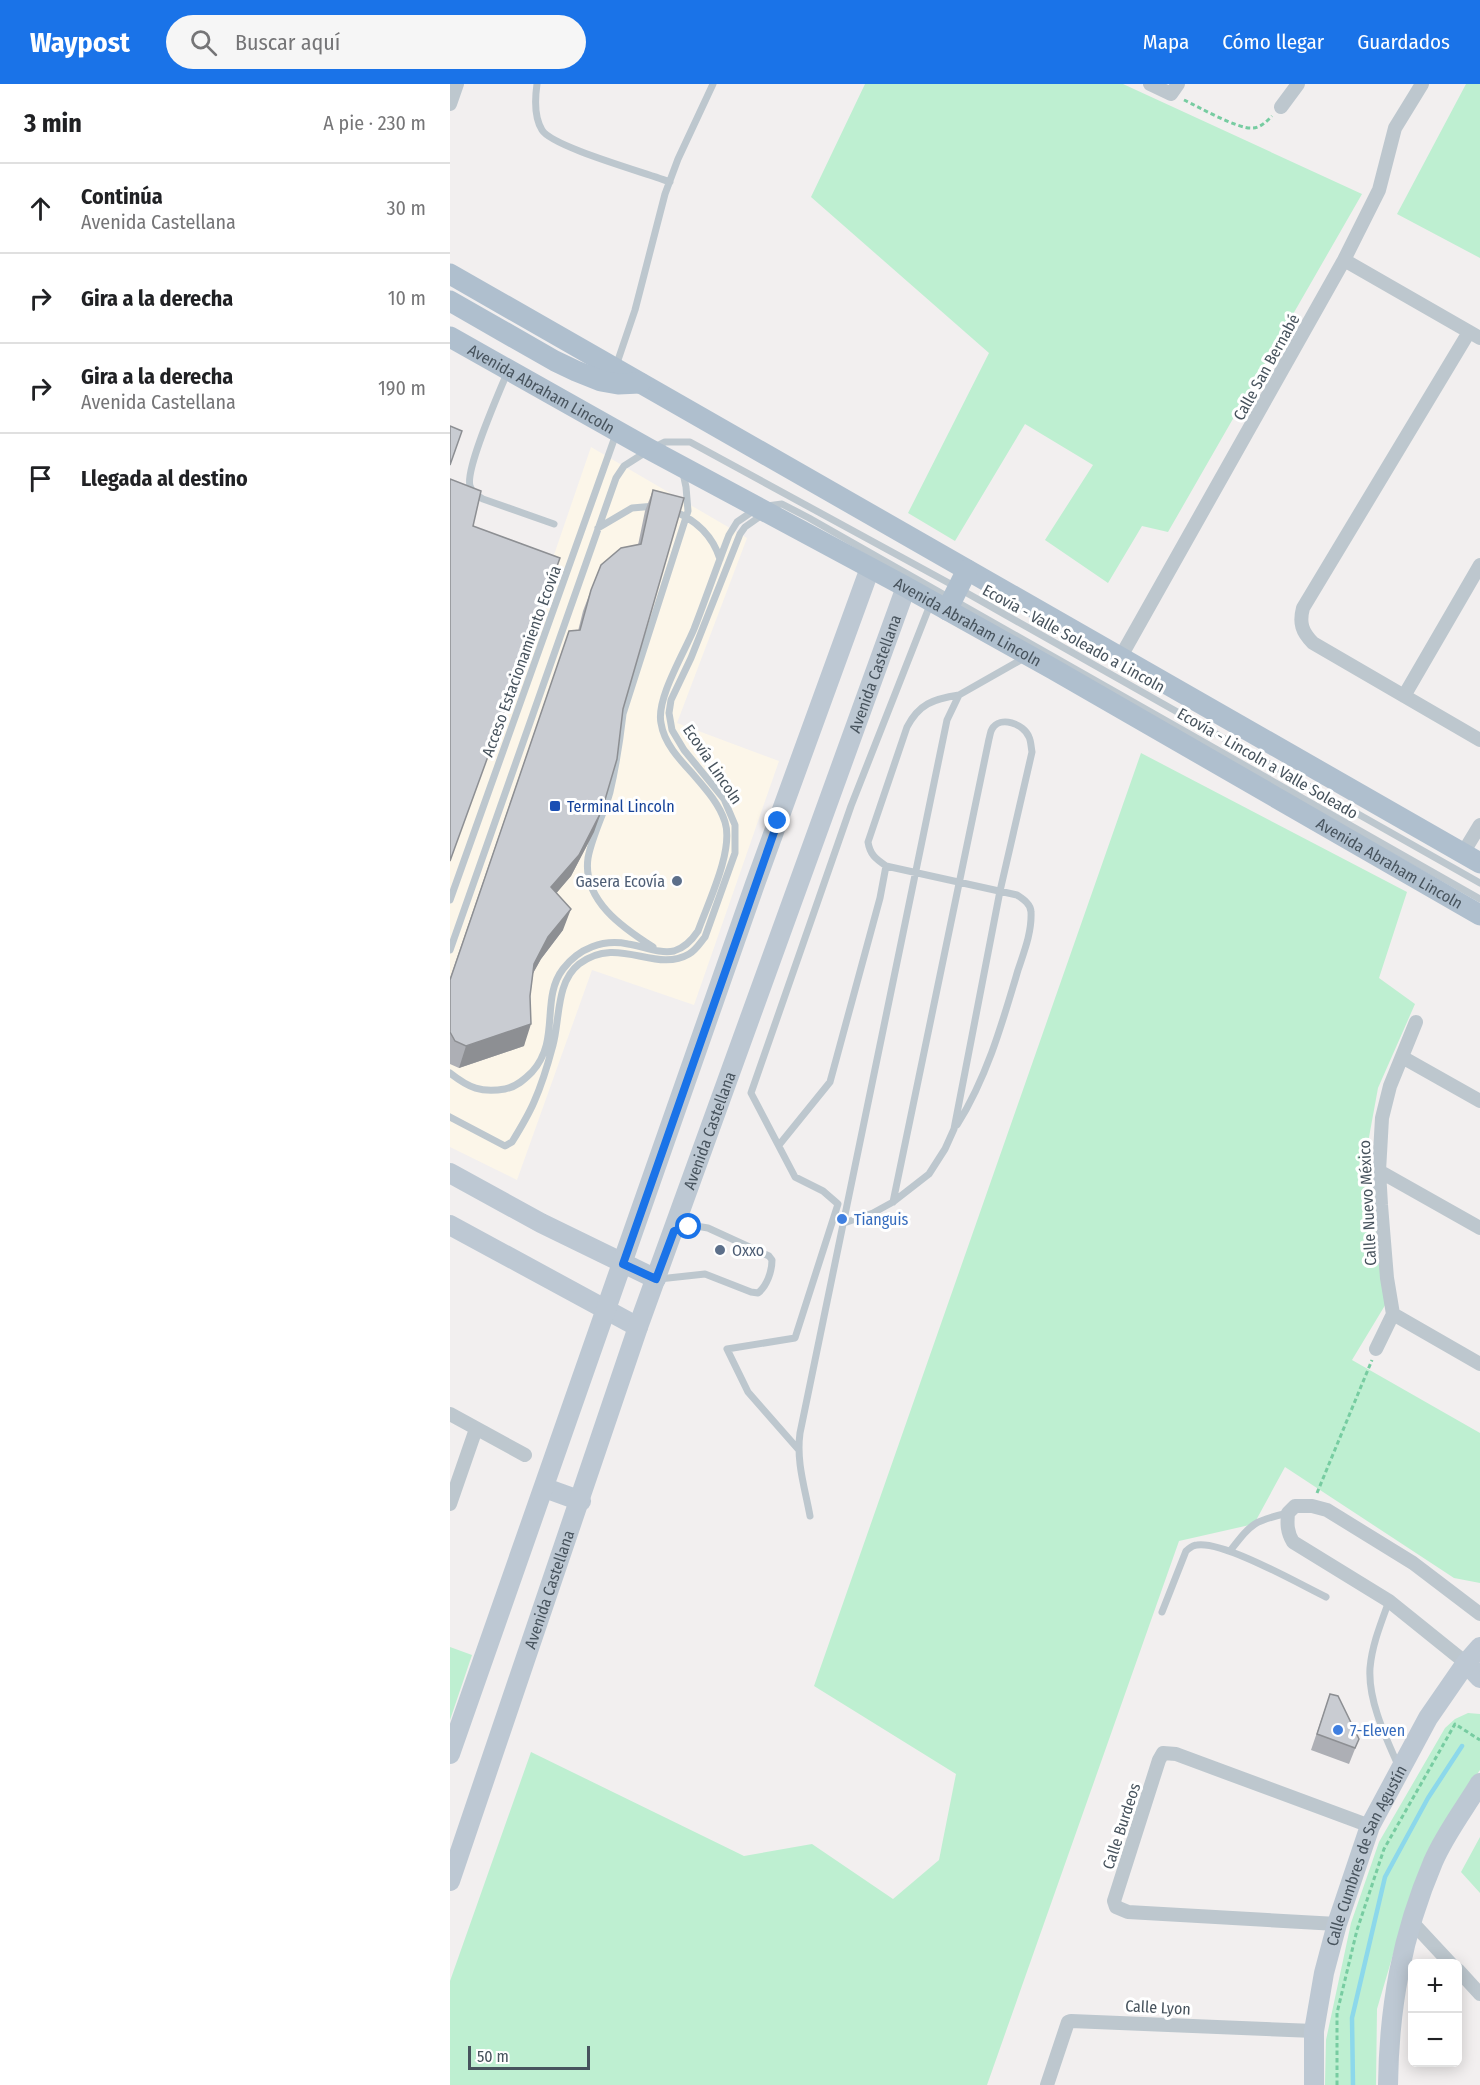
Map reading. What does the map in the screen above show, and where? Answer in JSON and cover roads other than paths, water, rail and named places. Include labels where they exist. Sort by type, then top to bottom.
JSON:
[{"type":"main road","points":[[450,274],[641,383],[951,594],[1120,658],[1472,858]]},
{"type":"main road","points":[[450,301],[576,371],[601,381],[618,384],[641,383]]},
{"type":"main road","name":"Avenida Abraham Lincoln","points":[[450,337],[649,450],[906,587],[951,594],[1028,656],[1480,915]]},
{"type":"street","points":[[450,104],[457,84]]},
{"type":"street","points":[[1150,84],[1175,89]]},
{"type":"street","points":[[1281,107],[1298,84]]},
{"type":"street","name":"Calle San Bernabé","points":[[1120,658],[1344,260],[1379,190],[1395,128],[1422,84]]},
{"type":"street","points":[[1344,260],[1474,335],[1303,608],[1300,618],[1302,628],[1313,643],[1480,741]]},
{"type":"street","points":[[1404,696],[1480,565]]},
{"type":"street","points":[[450,1754],[755,884],[870,568]]},
{"type":"street","name":"Avenida Castellana","points":[[450,1881],[638,1327],[906,587]]},
{"type":"street","points":[[1472,858],[1480,825]]},
{"type":"street","name":"Calle Nuevo México","points":[[1393,1314],[1387,1278],[1379,1171],[1382,1118],[1390,1086],[1416,1022]]},
{"type":"street","points":[[1402,1057],[1480,1101]]},
{"type":"street","points":[[1379,1171],[1480,1228]]},
{"type":"street","points":[[450,1173],[541,1223],[656,1279]]},
{"type":"street","points":[[450,1225],[607,1308],[638,1327]]},
{"type":"street","points":[[1376,1349],[1393,1314],[1480,1364]]},
{"type":"street","points":[[450,1414],[525,1455]]},
{"type":"street","points":[[450,1504],[476,1429]]},
{"type":"street","points":[[545,1488],[580,1501]]},
{"type":"street","points":[[1480,1614],[1413,1563],[1327,1510],[1312,1506],[1295,1506],[1288,1513],[1289,1536],[1293,1542],[1389,1601],[1466,1663],[1480,1678]]},
{"type":"street","name":"Calle Cumbres de San Agustín","points":[[1314,2085],[1314,2031],[1324,1973],[1337,1924],[1370,1826],[1428,1718],[1466,1663],[1480,1647]]},
{"type":"street","name":"Calle Burdeos","points":[[1337,1924],[1128,1912],[1116,1908],[1114,1901],[1159,1760],[1163,1754],[1176,1754],[1370,1826]]},
{"type":"street","points":[[1388,2085],[1388,2043],[1393,1999],[1411,1921],[1434,1860],[1480,1783]]},
{"type":"street","points":[[1411,1921],[1446,1959]]},
{"type":"street","points":[[1462,1974],[1480,1994]]},
{"type":"street","name":"Calle Lyon","points":[[1047,2085],[1068,2022],[1071,2021],[1314,2031]]},
{"type":"lane","points":[[537,84],[538,119],[542,130],[548,136],[566,146],[670,182]]},
{"type":"lane","points":[[616,369],[635,310],[670,182],[678,159],[713,84]]},
{"type":"lane","points":[[508,370],[481,436],[470,477],[470,486],[475,494],[483,499],[554,524]]},
{"type":"lane","name":"Acceso Estacionamiento Ecovía","points":[[450,900],[617,432]]},
{"type":"lane","name":"Ecovía - Valle Soleado a Lincoln","points":[[450,950],[620,471],[649,450],[665,442],[677,440],[690,442],[951,594],[1480,883]]},
{"type":"lane","points":[[674,958],[658,951],[630,932],[600,903],[591,885],[588,858],[610,793],[620,744],[623,714],[686,517],[686,488],[681,466]]},
{"type":"lane","name":"Ecovía - Lincoln a Valle Soleado","points":[[763,511],[770,504],[782,504],[951,594],[1480,899]]},
{"type":"lane","points":[[598,528],[632,508],[662,506],[703,528],[715,544],[720,559]]},
{"type":"lane","points":[[450,1073],[467,1086],[488,1091],[508,1088],[522,1082],[543,1058],[548,1044],[555,985],[562,970],[576,955],[586,949],[614,942],[658,951],[674,951],[692,940],[698,931],[725,854],[728,832],[725,820],[710,794],[674,751],[661,723],[661,711],[665,691],[689,641],[720,559],[737,522],[749,513],[763,511]]},
{"type":"lane","name":"Ecovía Lincoln","points":[[450,1117],[505,1146],[509,1145],[535,1101],[554,1045],[563,989],[568,974],[578,964],[608,951],[657,960],[691,954],[705,937],[736,845],[735,825],[724,799],[684,750],[672,730],[669,713],[671,700],[691,658],[740,534],[745,526],[763,511]]},
{"type":"lane","points":[[798,1449],[748,1392],[727,1349],[795,1338],[838,1204],[823,1191],[795,1177],[751,1093],[851,806],[951,594]]},
{"type":"lane","points":[[844,1223],[873,1213],[893,1202],[929,1174],[945,1149],[967,1108],[996,1043],[1030,930],[1031,909],[1026,901],[1017,895],[886,866],[874,858],[868,842],[907,727],[914,714],[924,705],[958,695],[1028,656]]},
{"type":"lane","points":[[810,1516],[801,1479],[798,1449],[947,720],[958,695]]},
{"type":"lane","points":[[893,1202],[992,728],[1000,723],[1011,722],[1021,726],[1029,736],[1032,752],[1000,891],[954,1129]]},
{"type":"lane","points":[[779,1145],[830,1082],[880,898],[886,866]]},
{"type":"lane","points":[[656,1279],[705,1274],[758,1293],[763,1289],[772,1267],[772,1260],[769,1256],[708,1228],[696,1226],[674,1231]]},
{"type":"lane","points":[[1230,1551],[1258,1520],[1288,1513]]},
{"type":"lane","points":[[1162,1612],[1186,1551],[1194,1545],[1205,1544],[1230,1551],[1326,1597]]},
{"type":"lane","points":[[1389,1601],[1375,1641],[1370,1669],[1377,1714],[1400,1771]]},
{"type":"waterway","points":[[1353,2085],[1352,2018],[1385,1877],[1428,1798],[1462,1746]]},
{"type":"place","name":"Terminal Lincoln","points":[[555,806]]},
{"type":"place","name":"Gasera Ecovía","points":[[677,881]]},
{"type":"place","name":"Tianguis","points":[[842,1219]]},
{"type":"place","name":"Oxxo","points":[[720,1250]]},
{"type":"place","name":"7-Eleven","points":[[1338,1730]]}]
